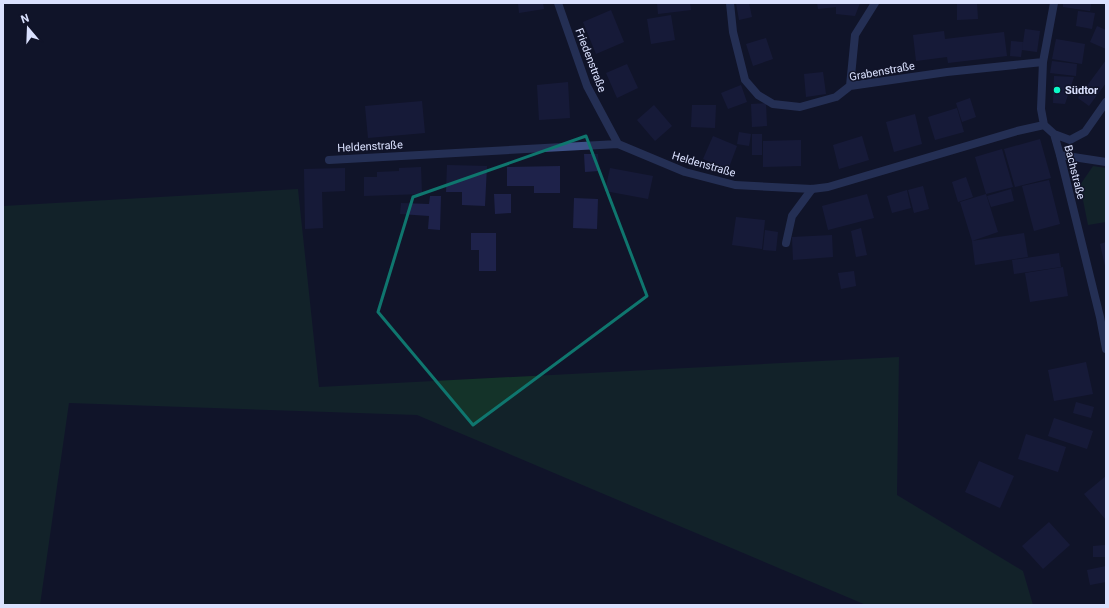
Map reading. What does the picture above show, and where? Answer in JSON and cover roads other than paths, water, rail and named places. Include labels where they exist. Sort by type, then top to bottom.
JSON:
[{"type":"street","name":"Friedenstraße","points":[[558,3],[587,86],[618,144]]},
{"type":"street","name":"Grabenstraße","points":[[730,3],[733,32],[745,80],[758,95],[773,104],[800,106],[836,98],[850,86],[947,72],[1043,62]]},
{"type":"street","points":[[850,86],[855,35],[875,3]]},
{"type":"street","points":[[1044,125],[1041,109],[1043,62],[1054,3]]},
{"type":"street","points":[[1054,134],[1070,140],[1085,132],[1106,102]]},
{"type":"street","name":"Heldenstraße","points":[[329,160],[618,144],[685,172],[735,185],[812,189],[828,187],[1017,130],[1044,125]]},
{"type":"street","name":"Bachstraße","points":[[1044,125],[1054,134],[1060,155],[1100,317],[1106,349]]},
{"type":"street","points":[[1060,155],[1106,162]]},
{"type":"street","points":[[786,243],[792,216],[812,189]]},
{"type":"place","name":"Südtor","points":[[1057,90]]}]
